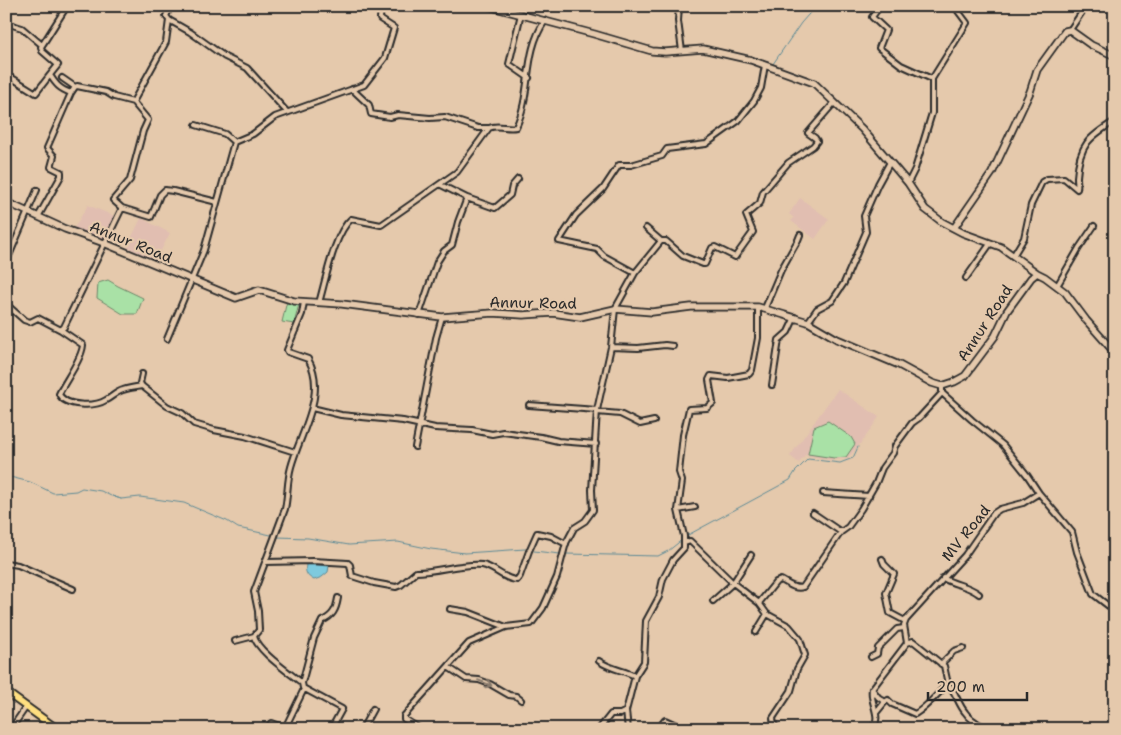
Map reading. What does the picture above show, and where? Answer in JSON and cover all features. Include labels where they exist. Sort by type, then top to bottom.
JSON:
[{"type":"highway","points":[[6,692],[57,729]]},
{"type":"main road","points":[[488,6],[503,8],[652,50],[665,52],[703,49],[765,65],[814,83],[862,129],[908,183],[925,209],[942,222],[990,244],[1001,247],[1065,292],[1086,320],[1115,353]]},
{"type":"main road","points":[[954,228],[992,173],[1030,92],[1037,70],[1065,31],[1070,30],[1091,45],[1115,56]]},
{"type":"main road","name":"Annur Road","points":[[6,202],[38,217],[236,298],[259,290],[286,300],[378,308],[442,317],[492,313],[523,316],[553,313],[580,317],[615,309],[652,312],[691,307],[758,307],[808,322],[837,339],[899,365],[932,383],[942,386],[965,376],[995,336],[1007,311],[1020,292],[1031,278],[1037,274]]},
{"type":"street","points":[[6,85],[12,78],[36,93],[58,65],[42,51],[42,45],[68,6]]},
{"type":"street","points":[[171,6],[166,16],[169,20],[190,32],[224,57],[247,68],[288,112]]},
{"type":"street","points":[[234,142],[253,134],[275,117],[364,85],[385,58],[394,28],[380,19],[381,6]]},
{"type":"street","points":[[679,6],[678,21],[682,51]]},
{"type":"street","points":[[880,6],[872,17],[886,30],[879,48],[901,65],[932,79]]},
{"type":"street","points":[[908,183],[915,168],[932,113],[932,79],[967,23],[958,11],[960,6]]},
{"type":"street","points":[[1070,30],[1086,6]]},
{"type":"street","points":[[521,14],[509,64],[529,78]]},
{"type":"street","points":[[133,102],[166,42],[169,20]]},
{"type":"street","points":[[352,89],[360,98],[366,100],[371,114],[390,117],[398,115],[430,118],[445,117],[478,128],[496,126],[504,128],[516,127],[529,78],[528,70],[537,32],[545,21]]},
{"type":"street","points":[[6,23],[22,28],[42,45]]},
{"type":"street","points":[[635,273],[604,256],[597,249],[559,241],[576,216],[603,188],[619,166],[631,165],[662,156],[667,149],[706,144],[738,121],[761,88],[765,65]]},
{"type":"street","points":[[50,75],[59,88],[71,93]]},
{"type":"street","points":[[62,78],[75,87],[106,92],[114,97],[133,102],[148,120],[143,131],[130,180],[114,200],[122,208],[151,217],[164,190],[218,202]]},
{"type":"street","points":[[38,217],[61,176],[61,172],[51,167],[54,156],[47,148],[75,87]]},
{"type":"street","points":[[420,729],[404,717],[469,643],[506,627],[531,624],[534,621],[543,608],[557,577],[566,544],[574,528],[585,521],[593,510],[592,490],[597,411],[611,347],[615,309],[635,273],[661,242],[666,241],[682,256],[702,264],[705,264],[712,248],[715,247],[735,257],[753,232],[746,215],[760,203],[763,192],[788,163],[813,146],[817,141],[808,133],[834,103]]},
{"type":"street","points":[[1014,256],[1024,238],[1031,205],[1042,182],[1047,179],[1064,178],[1077,189],[1080,155],[1091,137],[1115,121]]},
{"type":"street","points":[[196,125],[225,134],[234,142]]},
{"type":"street","points":[[319,303],[335,245],[346,224],[352,218],[381,225],[441,185],[464,165],[478,141],[489,128]]},
{"type":"street","points":[[167,339],[204,250],[234,142]]},
{"type":"street","points":[[808,322],[817,309],[832,301],[844,283],[866,232],[864,216],[890,162]]},
{"type":"street","points":[[441,185],[467,198],[495,208],[510,195],[512,186],[518,178]]},
{"type":"street","points":[[6,263],[37,190]]},
{"type":"street","points":[[419,315],[437,262],[444,251],[452,245],[467,198]]},
{"type":"street","points":[[61,330],[122,208]]},
{"type":"street","points":[[1057,286],[1094,226]]},
{"type":"street","points":[[646,228],[661,242]]},
{"type":"street","points":[[766,308],[772,291],[800,234]]},
{"type":"street","points":[[966,278],[990,244]]},
{"type":"street","points":[[235,641],[254,636],[258,630],[258,611],[254,592],[284,509],[287,497],[287,481],[295,452],[312,408],[316,386],[310,363],[308,359],[287,350],[302,314],[304,302]]},
{"type":"street","points":[[6,304],[24,320],[30,322],[38,318],[61,330],[83,345],[73,371],[59,394],[65,401],[85,404],[97,403],[106,400],[121,390],[142,386]]},
{"type":"street","points":[[628,729],[626,711],[635,676],[644,662],[646,621],[659,597],[663,580],[673,560],[684,548],[678,510],[682,481],[679,472],[689,410],[707,408],[713,403],[709,380],[711,376],[728,378],[750,374],[758,338],[758,307]]},
{"type":"street","points":[[415,447],[421,426],[423,403],[436,338],[442,317]]},
{"type":"street","points":[[772,385],[779,340],[788,332],[795,317]]},
{"type":"street","points":[[611,347],[673,346]]},
{"type":"street","points":[[142,374],[140,383],[142,386],[171,408],[182,413],[194,424],[245,436],[295,452]]},
{"type":"street","points":[[759,603],[776,582],[781,580],[793,586],[803,587],[841,532],[848,526],[869,496],[895,446],[912,423],[942,393],[942,386]]},
{"type":"street","points":[[942,393],[1003,445],[1027,475],[1039,493],[1072,532],[1077,552],[1093,594],[1115,611]]},
{"type":"street","points":[[529,405],[620,414],[640,424],[654,421]]},
{"type":"street","points":[[312,408],[341,414],[403,421],[421,426],[472,430],[492,434],[503,432],[558,441],[596,444]]},
{"type":"street","points":[[823,493],[869,496]]},
{"type":"street","name":"MV Road","points":[[905,621],[965,555],[994,513],[1000,509],[1022,503],[1039,493]]},
{"type":"street","points":[[678,510],[695,506]]},
{"type":"street","points":[[813,512],[841,532]]},
{"type":"street","points":[[266,562],[313,561],[348,563],[352,576],[393,587],[401,585],[416,572],[432,572],[477,565],[489,567],[515,581],[520,576],[528,551],[537,533],[551,536],[566,544]]},
{"type":"street","points":[[684,540],[690,541],[733,583],[759,603],[767,614],[789,626],[800,639],[805,655],[791,691],[773,718],[774,724],[779,729]]},
{"type":"street","points":[[713,601],[733,583],[752,555]]},
{"type":"street","points":[[882,559],[884,564],[894,574],[886,594],[890,613],[905,621],[904,628],[907,642]]},
{"type":"street","points":[[6,563],[18,565],[73,589]]},
{"type":"street","points":[[944,578],[949,582],[967,586],[979,594]]},
{"type":"street","points":[[302,683],[314,638],[322,621],[330,617],[337,607],[338,598]]},
{"type":"street","points":[[450,609],[468,612],[506,627]]},
{"type":"street","points":[[756,632],[767,614]]},
{"type":"street","points":[[871,657],[877,654],[878,648],[897,629],[904,628]]},
{"type":"street","points":[[254,636],[255,641],[269,656],[302,683],[304,689],[342,709],[331,729]]},
{"type":"street","points":[[872,729],[876,725],[877,720],[870,696],[872,689],[907,642],[913,641],[942,664],[946,670],[948,684],[969,718],[988,729]]},
{"type":"street","points":[[942,664],[957,649],[963,648]]},
{"type":"street","points":[[599,661],[610,668],[622,670],[635,676]]},
{"type":"street","points":[[448,667],[466,679],[490,684],[521,700]]},
{"type":"street","points":[[872,689],[885,702],[888,700],[892,704],[915,714],[924,709],[932,698],[948,684]]},
{"type":"street","points":[[268,729],[271,723],[285,728],[304,689]]},
{"type":"street","points":[[876,713],[885,702]]},
{"type":"street","points":[[6,728],[12,726],[26,707]]},
{"type":"street","points":[[362,729],[373,710]]},
{"type":"street","points":[[599,729],[611,714],[620,714],[626,711]]},
{"type":"street","points":[[658,729],[665,720],[685,729]]},
{"type":"shaded area","points":[[800,198],[829,219],[815,239],[791,221],[794,218],[789,214]]},
{"type":"shaded area","points":[[88,205],[114,216],[104,240],[74,228]]},
{"type":"shaded area","points":[[141,218],[170,233],[156,260],[127,247]]},
{"type":"shaded area","points":[[838,389],[879,417],[862,442],[847,459],[829,460],[805,455],[799,463],[790,456]]},
{"type":"green space","points":[[108,280],[143,298],[137,314],[123,314],[97,298],[98,283]]},
{"type":"green space","points":[[287,301],[299,304],[294,324],[282,322]]},
{"type":"green space","points":[[828,421],[851,437],[855,444],[846,457],[834,458],[808,454],[814,427]]},
{"type":"water","points":[[306,564],[329,566],[328,572],[314,580],[307,574]]},
{"type":"waterway","points":[[773,64],[801,23],[816,6]]},
{"type":"waterway","points":[[566,554],[658,556],[668,551],[688,535],[790,480],[808,459],[840,463],[853,458],[858,447]]},
{"type":"waterway","points":[[6,476],[30,482],[53,493],[76,491],[82,488],[101,491],[111,496]]},
{"type":"waterway","points":[[121,499],[112,496],[121,499],[140,497],[184,503],[227,521],[238,528],[271,535]]},
{"type":"waterway","points":[[277,537],[308,538],[349,545],[398,542],[431,549],[465,553],[525,549]]},
{"type":"waterway","points":[[534,551],[560,554]]}]
